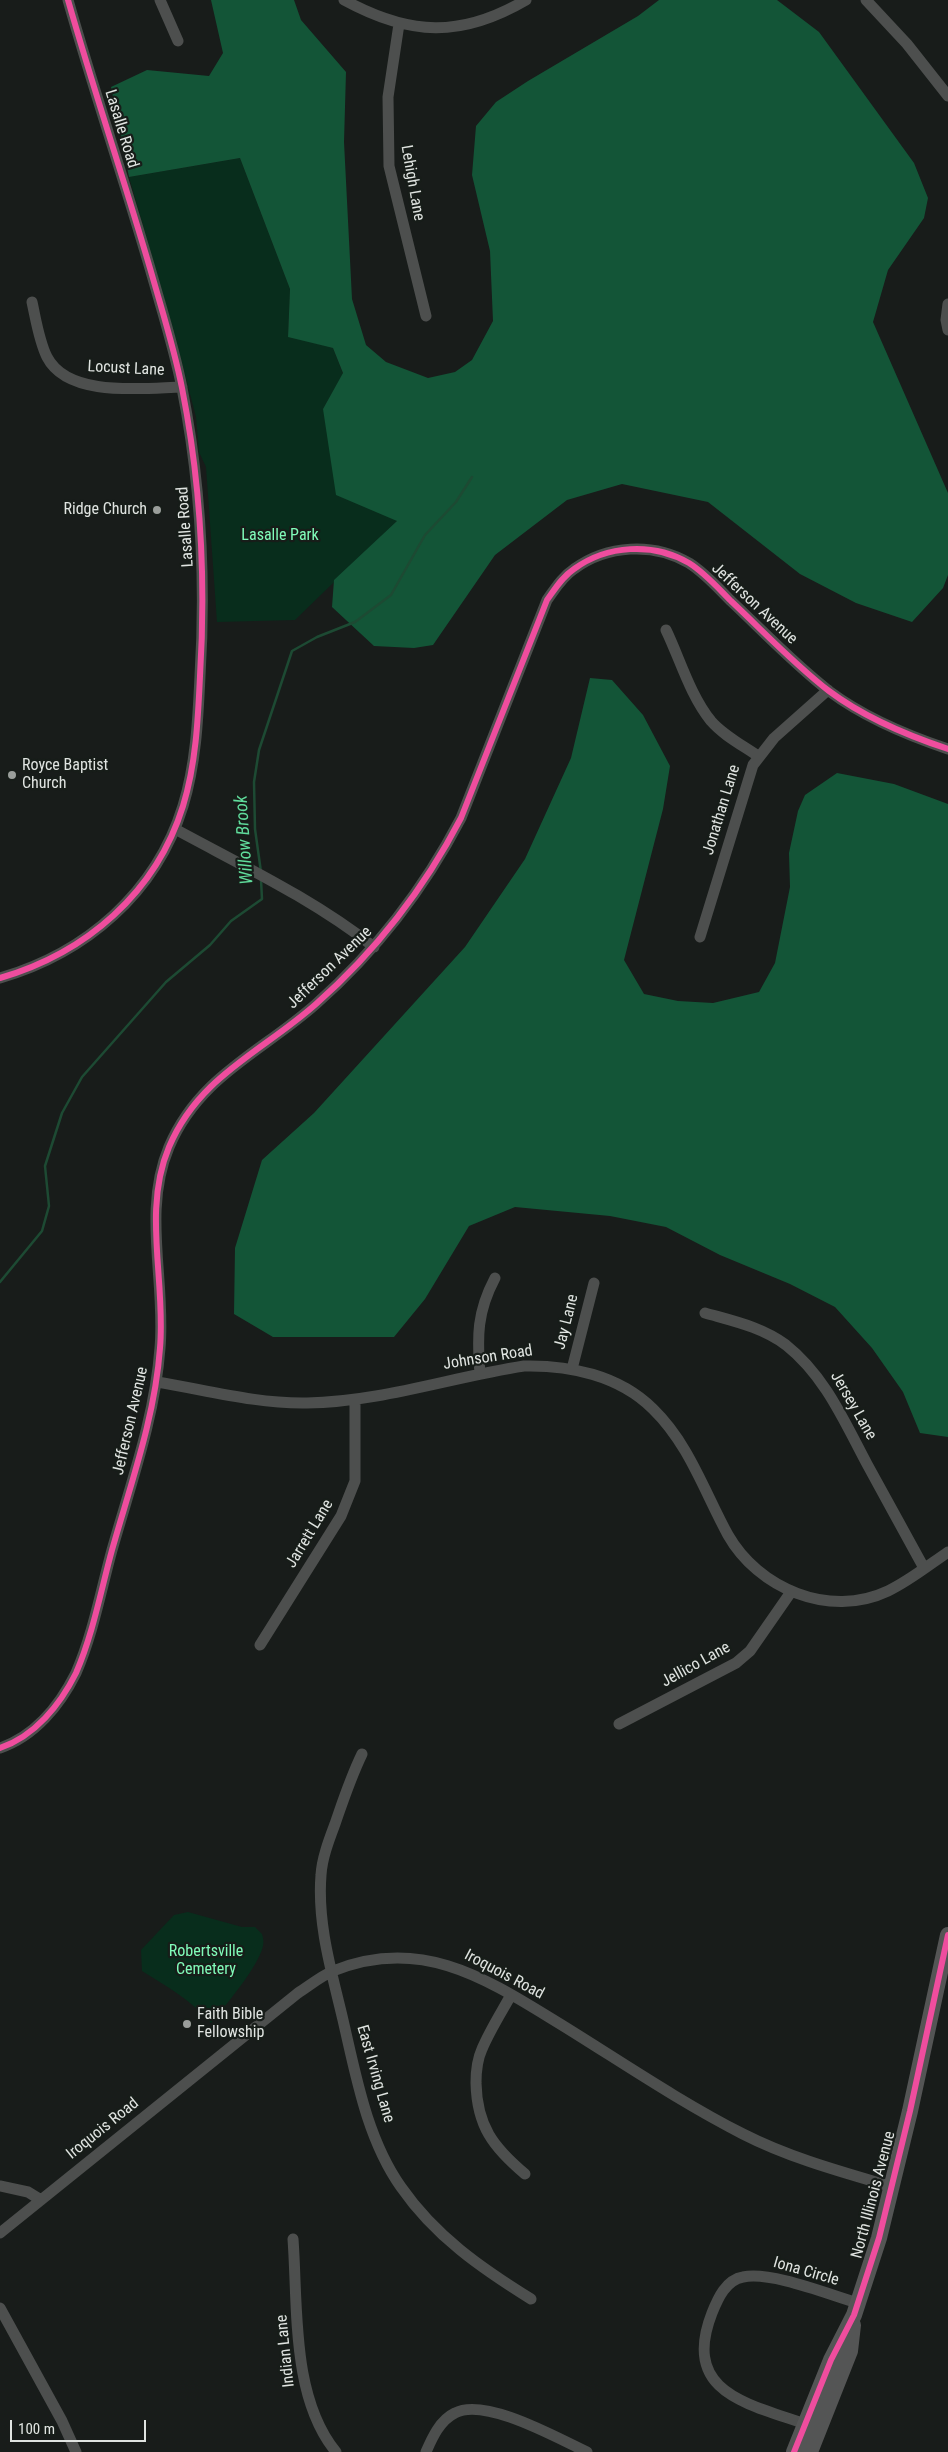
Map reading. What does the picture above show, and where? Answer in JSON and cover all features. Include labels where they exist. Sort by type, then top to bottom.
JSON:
[{"type":"highway","name":"North Illinois Avenue","points":[[794,2452],[813,2426],[831,2360],[856,2309],[892,2187],[947,1940]]},
{"type":"highway","points":[[810,2452],[813,2426]]},
{"type":"street","name":"Lasalle Road","points":[[0,978],[26,971],[74,947],[100,929],[144,883],[175,829],[190,776],[195,745],[204,611],[203,555],[197,482],[182,387],[142,240],[68,0]]},
{"type":"street","points":[[160,0],[178,41]]},
{"type":"street","points":[[344,0],[370,14],[399,24],[427,27],[463,25],[489,19],[526,0]]},
{"type":"street","points":[[866,0],[907,44],[948,96]]},
{"type":"street","name":"Lehigh Lane","points":[[399,24],[388,97],[389,166],[426,316]]},
{"type":"street","name":"Locust Lane","points":[[32,302],[47,357],[55,369],[67,379],[94,386],[182,387]]},
{"type":"street","points":[[948,304],[946,320],[948,330]]},
{"type":"street","name":"Jefferson Avenue","points":[[0,1748],[14,1742],[46,1718],[60,1700],[78,1668],[142,1443],[157,1382],[162,1317],[156,1206],[158,1189],[169,1147],[182,1121],[207,1088],[314,1006],[374,948],[404,911],[453,834],[478,779],[547,600],[560,581],[573,569],[597,556],[619,550],[646,549],[676,556],[703,574],[796,663],[828,690],[855,709],[890,728],[948,749]]},
{"type":"street","points":[[666,630],[700,705],[710,720],[718,728],[758,756]]},
{"type":"street","name":"Jonathan Lane","points":[[700,937],[744,792],[758,756],[774,738],[828,690]]},
{"type":"street","points":[[175,829],[304,898],[341,921],[374,948]]},
{"type":"street","points":[[480,1374],[477,1338],[480,1314],[486,1295],[495,1278]]},
{"type":"street","name":"Jay Lane","points":[[572,1369],[594,1283]]},
{"type":"street","name":"Jersey Lane","points":[[705,1313],[745,1324],[768,1334],[785,1345],[814,1372],[836,1405],[924,1568]]},
{"type":"street","name":"Johnson Road","points":[[157,1382],[272,1401],[306,1403],[356,1400],[524,1366],[550,1365],[572,1369],[614,1382],[652,1408],[684,1446],[729,1536],[742,1555],[757,1571],[791,1592],[825,1600],[856,1600],[888,1591],[948,1552]]},
{"type":"street","name":"Jarrett Lane","points":[[260,1645],[341,1516],[351,1494],[356,1464],[356,1400]]},
{"type":"street","name":"Jellico Lane","points":[[619,1724],[736,1663],[750,1651],[791,1592]]},
{"type":"street","name":"East Irving Lane","points":[[362,1754],[346,1788],[321,1873],[322,1918],[332,1972],[367,2114],[388,2165],[400,2185],[440,2233],[470,2259],[532,2299]]},
{"type":"street","name":"Iroquois Road","points":[[0,2233],[298,1993],[332,1972],[380,1960],[428,1961],[457,1967],[510,1995],[743,2134],[789,2154],[892,2187]]},
{"type":"street","points":[[510,1995],[481,2050],[476,2066],[476,2100],[485,2129],[496,2147],[525,2174]]},
{"type":"street","points":[[0,2186],[28,2192],[41,2200]]},
{"type":"street","name":"Indian Lane","points":[[293,2239],[304,2386],[318,2424],[336,2452]]},
{"type":"street","name":"Iona Circle","points":[[813,2426],[740,2399],[722,2388],[709,2374],[703,2357],[705,2334],[713,2312],[727,2286],[742,2277],[774,2278],[856,2309]]},
{"type":"street","points":[[0,2308],[62,2421],[76,2452]]},
{"type":"street","points":[[426,2452],[445,2420],[454,2413],[475,2409],[490,2411],[510,2418],[587,2452]]},
{"type":"green space","points":[[211,0],[294,0],[301,20],[346,72],[344,142],[352,299],[366,345],[386,362],[428,378],[455,372],[472,360],[493,321],[490,251],[472,175],[476,126],[496,102],[638,16],[659,0],[777,0],[819,32],[914,163],[928,198],[924,218],[888,270],[873,322],[948,493],[948,575],[943,588],[912,622],[856,603],[800,574],[708,502],[622,484],[567,500],[495,555],[433,645],[414,648],[374,646],[332,607],[334,580],[397,521],[336,495],[323,409],[343,373],[333,348],[288,337],[290,289],[240,158],[129,177],[111,87],[147,70],[209,76],[223,53]]},
{"type":"green space","name":"Lasalle Park","points":[[240,158],[290,289],[288,336],[333,348],[343,374],[323,409],[397,521],[295,620],[217,622],[206,467],[199,452],[196,417],[174,332],[129,177]]},
{"type":"green space","points":[[590,678],[612,680],[643,715],[670,766],[663,809],[624,960],[644,994],[678,1001],[713,1003],[759,992],[775,963],[790,887],[789,853],[798,811],[805,795],[837,773],[894,784],[948,804],[948,1437],[920,1433],[903,1392],[872,1348],[835,1307],[790,1284],[720,1255],[666,1227],[610,1216],[515,1207],[469,1226],[425,1299],[394,1337],[273,1337],[234,1314],[235,1248],[262,1160],[314,1113],[465,947],[525,859],[571,758]]},
{"type":"green space","name":"Robertsville Cemetery","points":[[188,1912],[242,1927],[255,1927],[263,1937],[263,1946],[255,1964],[241,1986],[211,2023],[170,1988],[142,1971],[141,1950],[174,1915]]},
{"type":"waterway","name":"Willow Brook","points":[[261,872],[255,829],[254,782],[259,750],[292,651],[317,637],[355,622],[391,595],[425,535],[456,502],[472,477]]},
{"type":"waterway","name":"Willow Brook","points":[[0,1282],[42,1231],[49,1206],[45,1166],[62,1113],[82,1077],[166,982],[210,945],[231,921],[262,899],[261,880]]},
{"type":"cycle path","points":[[0,978],[31,967],[61,953],[89,936],[114,915],[136,892],[155,866],[171,837],[183,806],[191,774],[196,741],[202,640],[202,568],[198,496],[182,388],[144,247],[68,0]]},
{"type":"cycle path","points":[[0,1748],[24,1736],[54,1708],[76,1673],[92,1627],[148,1425],[153,1399],[160,1348],[161,1323],[156,1221],[157,1196],[161,1171],[169,1147],[182,1122],[197,1101],[214,1083],[295,1021],[338,984],[378,941],[415,894],[461,818],[547,600],[559,583],[574,569],[587,561],[615,551],[645,549],[675,556],[689,563],[706,576],[791,659],[843,701],[886,725],[948,749]]},
{"type":"cycle path","points":[[794,2452],[831,2360],[854,2315],[879,2238],[910,2111],[948,1935]]},
{"type":"place","name":"Ridge Church","points":[[157,510]]},
{"type":"place","name":"Royce Baptist Church","points":[[12,775]]},
{"type":"place","name":"Faith Bible Fellowship","points":[[187,2024]]}]
